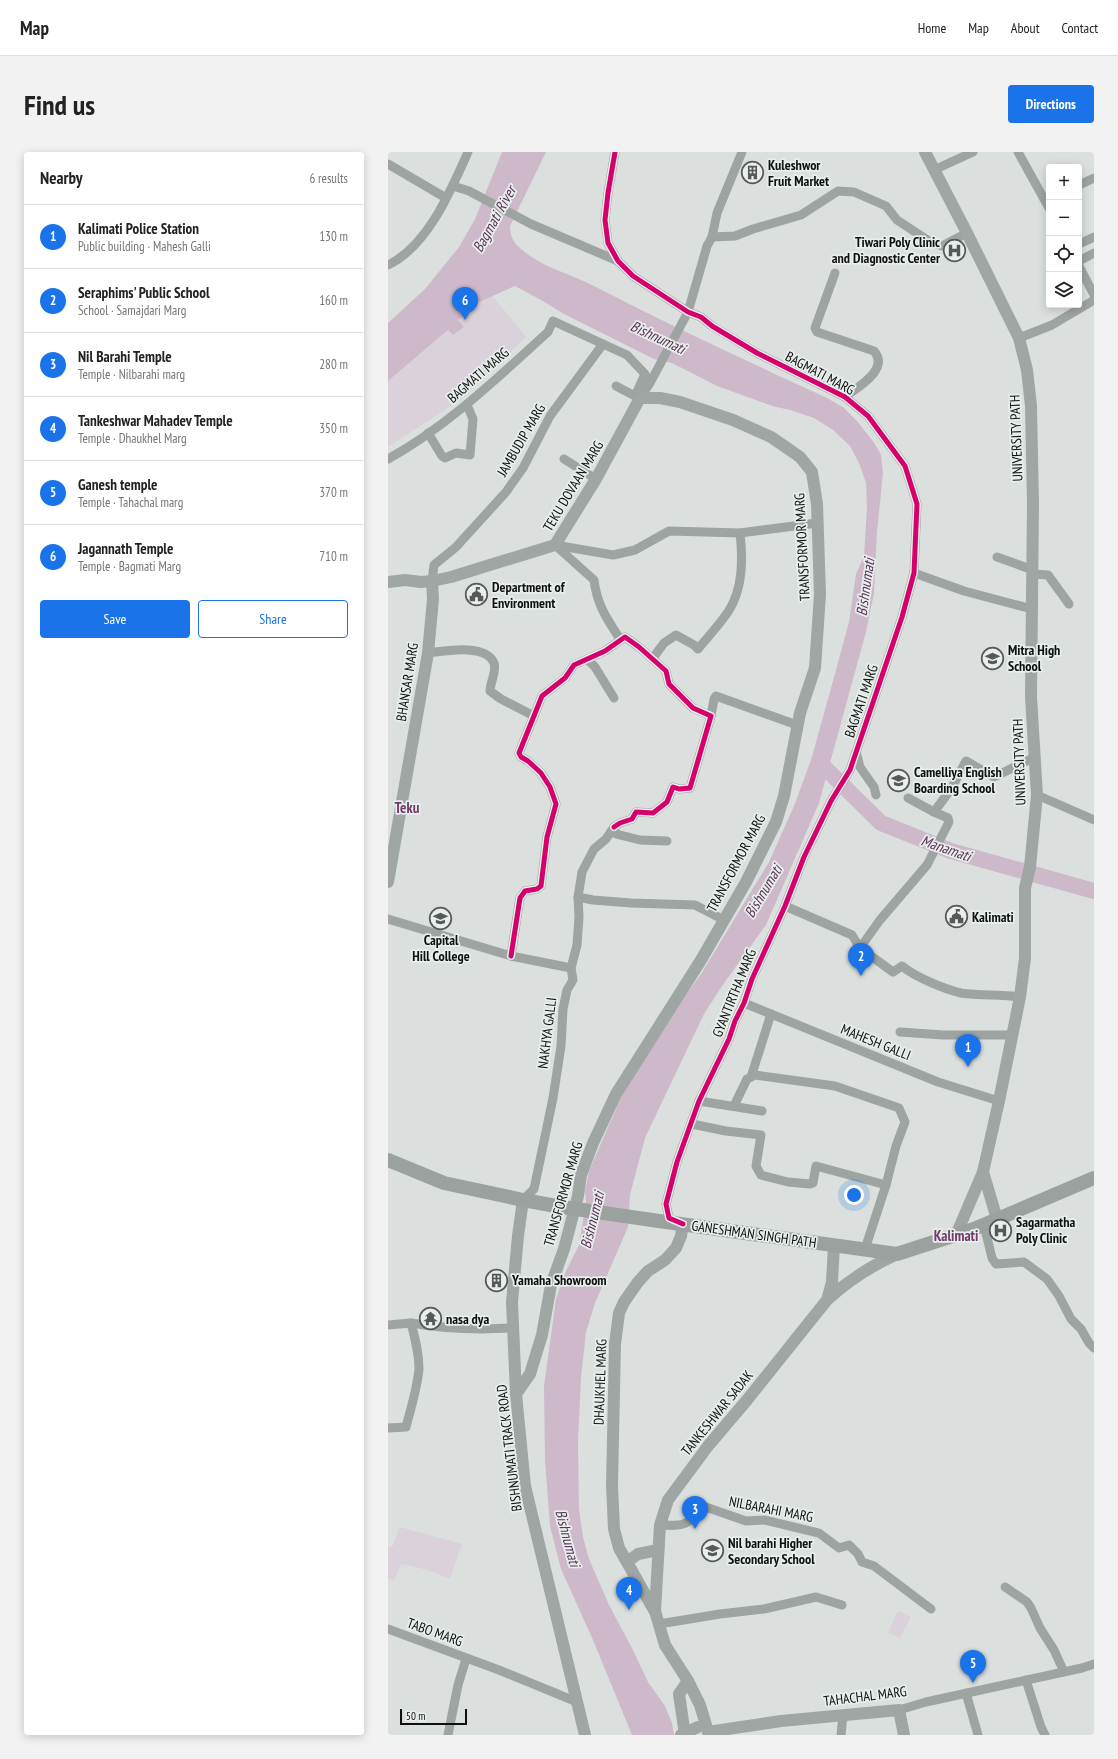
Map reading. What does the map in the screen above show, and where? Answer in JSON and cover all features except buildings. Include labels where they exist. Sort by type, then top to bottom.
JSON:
[{"type":"highway","name":"GANESHMAN SINGH PATH","points":[[388,1160],[444,1183],[523,1200],[562,1207],[897,1254],[991,1222],[1094,1178]]},
{"type":"main road","points":[[925,152],[967,233]]},
{"type":"main road","name":"UNIVERSITY PATH","points":[[956,1235],[983,1172],[1020,997],[1025,958],[1026,888],[1030,867],[1037,795],[1032,697],[1032,444],[1031,406],[1027,370],[1019,338],[967,233]]},
{"type":"main road","name":"TEKU DOVAAN MARG","points":[[388,582],[405,580],[421,582],[451,577],[555,545],[596,478],[638,397]]},
{"type":"main road","name":"TRANSFORMOR MARG","points":[[516,1394],[530,1374],[542,1335],[551,1285],[564,1249],[578,1196],[581,1175],[593,1143],[616,1094],[701,960],[746,882],[776,822],[784,796],[797,726],[815,668],[820,594],[817,504],[812,472],[800,457],[771,437],[733,420],[680,402],[660,398],[638,397]]},
{"type":"main road","name":"BHANSAR MARG","points":[[388,882],[428,653],[433,599],[432,581]]},
{"type":"main road","name":"UNIVERSITY PATH","points":[[983,1172],[991,1222]]},
{"type":"main road","name":"BISHNUMATI TRACK ROAD","points":[[523,1200],[512,1302],[512,1328],[516,1394],[525,1486],[585,1735]]},
{"type":"main road","name":"DHAUKHEL MARG","points":[[655,1611],[615,1538],[612,1517],[617,1328],[619,1313],[624,1302],[648,1271],[665,1260],[676,1248],[681,1236],[682,1224]]},
{"type":"main road","name":"TANKESHWAR SADAK","points":[[655,1611],[660,1525],[668,1500],[708,1446],[827,1300],[832,1282],[834,1246]]},
{"type":"main road","points":[[827,1300],[842,1286],[860,1273],[897,1254]]},
{"type":"main road","points":[[627,1562],[638,1554],[658,1550]]},
{"type":"main road","points":[[655,1611],[665,1645],[688,1681],[700,1705],[705,1730]]},
{"type":"main road","points":[[685,1735],[679,1694],[688,1681]]},
{"type":"main road","points":[[899,1710],[904,1735]]},
{"type":"main road","name":"TAHACHAL MARG","points":[[681,1735],[705,1730],[782,1721],[899,1710]]},
{"type":"street","points":[[388,265],[400,259],[434,220],[453,186],[468,152]]},
{"type":"street","name":"BAGMATI MARG","points":[[615,152],[605,220],[608,243],[618,261],[633,276],[688,312],[701,317],[712,326],[757,353],[845,397],[868,416],[905,466],[917,504],[914,573],[902,617],[850,770]]},
{"type":"street","points":[[688,312],[707,246],[712,237],[717,213],[742,152]]},
{"type":"street","points":[[934,170],[973,152]]},
{"type":"street","points":[[1018,152],[1046,200]]},
{"type":"street","points":[[388,164],[446,198]]},
{"type":"street","points":[[1082,184],[1094,178]]},
{"type":"street","points":[[453,186],[469,191],[531,224],[618,261]]},
{"type":"street","points":[[712,237],[735,236],[753,229],[801,215],[838,191],[854,192],[886,206],[897,220],[929,241],[942,246],[967,233]]},
{"type":"street","points":[[1082,242],[1094,236]]},
{"type":"street","points":[[1082,260],[1094,253]]},
{"type":"street","points":[[1082,272],[1094,295]]},
{"type":"street","points":[[835,273],[815,328],[817,332],[874,351],[879,356],[879,362],[871,377],[845,397]]},
{"type":"street","points":[[1019,338],[1052,325],[1094,300]]},
{"type":"street","name":"TEKU DOVAAN MARG","points":[[638,397],[650,383],[688,312]]},
{"type":"street","name":"BAGMATI MARG","points":[[388,459],[467,405],[548,332],[553,321],[603,344]]},
{"type":"street","points":[[603,344],[627,354],[644,372],[645,377],[638,397],[616,386]]},
{"type":"street","name":"JAMBUDIP MARG","points":[[432,581],[434,565],[456,547],[486,516],[506,492],[523,468],[550,416],[603,344]]},
{"type":"street","points":[[428,433],[442,456],[445,458],[456,453],[470,455],[473,419],[467,405]]},
{"type":"street","points":[[564,459],[596,478]]},
{"type":"street","points":[[555,545],[613,555],[635,550],[669,531],[740,533],[817,523]]},
{"type":"street","points":[[653,658],[664,643],[676,635],[694,645],[698,649],[727,613],[735,599],[740,582],[742,553],[740,533]]},
{"type":"street","points":[[555,545],[594,580],[603,614],[620,640]]},
{"type":"street","points":[[997,557],[1033,572],[1048,575],[1069,604]]},
{"type":"street","points":[[914,573],[964,591],[1032,609]]},
{"type":"street","points":[[511,956],[520,898],[525,891],[537,889],[541,886],[547,837],[556,804],[550,787],[541,773],[528,761],[521,757],[519,753],[542,696],[565,678],[574,665],[588,660],[605,651],[625,637],[653,658],[666,672],[669,684],[693,708],[711,716]]},
{"type":"street","points":[[428,653],[456,650],[476,650],[488,655],[494,663],[490,691],[501,699],[534,716]]},
{"type":"street","points":[[588,660],[595,668],[614,698]]},
{"type":"street","points":[[667,841],[640,840],[616,834],[614,827],[632,818],[636,812],[653,813],[667,802],[673,787],[679,789],[690,788],[716,696],[797,726]]},
{"type":"street","points":[[856,752],[860,767],[874,786],[876,795]]},
{"type":"street","points":[[934,812],[951,789],[966,760],[994,777],[1035,757]]},
{"type":"street","name":"GYANTIRTHA MARG","points":[[682,1224],[669,1218],[666,1204],[678,1162],[699,1101],[729,1040],[752,979],[785,906],[804,857],[831,801],[850,770]]},
{"type":"street","points":[[1037,795],[1094,820]]},
{"type":"street","points":[[860,948],[880,920],[927,865],[949,820],[908,798]]},
{"type":"street","name":"NAKHYA GALLI","points":[[523,1200],[534,1189],[553,1098],[560,1053],[563,1009],[567,990],[572,980],[571,968],[577,945],[579,917],[578,897],[582,872],[594,849],[606,839],[614,827]]},
{"type":"street","points":[[578,897],[592,900],[631,903],[694,905],[724,920]]},
{"type":"street","points":[[785,906],[852,935],[860,948],[893,972],[902,966],[916,976],[961,992],[1020,997]]},
{"type":"street","points":[[388,919],[511,956],[571,968]]},
{"type":"street","name":"MAHESH GALLI","points":[[744,1003],[938,1082],[999,1101]]},
{"type":"street","points":[[751,1077],[771,1014]]},
{"type":"street","points":[[900,1032],[943,1035],[1012,1035]]},
{"type":"street","points":[[734,1106],[747,1079],[755,1075],[835,1086],[899,1108],[905,1122],[896,1146],[886,1185],[865,1249]]},
{"type":"street","points":[[699,1101],[762,1111]]},
{"type":"street","points":[[692,1124],[726,1131],[760,1135],[756,1166],[761,1175],[788,1182],[813,1184],[816,1166],[886,1185]]},
{"type":"street","points":[[991,1222],[992,1258],[996,1264],[1024,1262],[1047,1279],[1059,1296],[1071,1319],[1081,1329],[1089,1343],[1094,1348]]},
{"type":"street","points":[[388,1325],[411,1323],[484,1330],[512,1328]]},
{"type":"street","points":[[388,1428],[406,1427],[416,1386],[419,1368],[417,1349],[411,1323]]},
{"type":"street","name":"NILBARAHI MARG","points":[[660,1525],[680,1526],[694,1517],[700,1505],[746,1521],[765,1520],[820,1533],[839,1548],[849,1545],[858,1554],[862,1562],[874,1566],[931,1609]]},
{"type":"street","points":[[1005,1587],[1027,1602],[1040,1628],[1054,1650],[1064,1672]]},
{"type":"street","points":[[659,1624],[720,1614],[764,1609],[816,1597],[842,1605]]},
{"type":"street","name":"TABO MARG","points":[[388,1629],[466,1658],[458,1685],[448,1735]]},
{"type":"street","points":[[466,1658],[577,1702]]},
{"type":"street","name":"TAHACHAL MARG","points":[[899,1710],[1094,1664]]},
{"type":"street","points":[[1026,1680],[1045,1735]]},
{"type":"street","points":[[966,1693],[978,1735]]},
{"type":"street","points":[[841,1735],[843,1715]]},
{"type":"shaded area","points":[[492,295],[526,337],[462,399],[388,447],[388,381],[448,330],[453,335],[464,327],[458,320],[479,302]]},
{"type":"shaded area","points":[[400,1527],[462,1544],[450,1579],[428,1570],[401,1564],[394,1581],[388,1578],[388,1546],[392,1547]]},
{"type":"shaded area","points":[[898,1611],[911,1617],[900,1638],[888,1632]]},
{"type":"water","points":[[502,152],[546,152],[510,226],[512,239],[522,250],[542,263],[585,282],[681,330],[827,398],[844,408],[857,421],[875,444],[881,455],[883,473],[877,532],[874,593],[866,632],[819,803],[766,925],[722,986],[704,1014],[645,1138],[630,1195],[628,1227],[595,1303],[586,1332],[581,1378],[578,1441],[579,1509],[583,1537],[589,1559],[609,1605],[648,1682],[665,1706],[672,1723],[674,1735],[632,1735],[593,1640],[561,1569],[550,1526],[545,1460],[544,1386],[556,1299],[565,1273],[579,1245],[586,1201],[585,1191],[589,1171],[626,1086],[663,1026],[701,974],[769,862],[794,806],[811,760],[849,622],[856,574],[864,556],[867,507],[866,483],[859,463],[850,446],[833,430],[814,418],[772,406],[717,386],[672,363],[654,359],[564,314],[515,286],[479,302],[458,320],[464,327],[453,335],[448,330],[388,381],[388,323],[425,289],[459,247],[475,219]]},
{"type":"waterway","name":"Manamati","points":[[821,764],[881,823],[951,851],[1094,891]]},
{"type":"cycle path","points":[[615,152],[605,220],[608,243],[618,261],[633,276],[688,312],[701,317],[712,326],[757,353],[845,397],[868,416],[905,466],[917,504],[914,573],[902,617],[850,770],[831,801],[804,857],[785,906],[752,979],[729,1039],[699,1101],[677,1162],[666,1204],[669,1218],[683,1224]]},
{"type":"cycle path","points":[[511,956],[520,898],[525,891],[537,889],[541,886],[547,837],[556,804],[550,787],[541,773],[528,761],[521,757],[519,753],[542,696],[565,678],[574,665],[605,651],[625,637],[639,647],[666,671],[669,684],[693,708],[711,716],[690,788],[679,789],[673,787],[667,802],[653,813],[636,812],[632,819],[620,823],[614,827]]},
{"type":"place","name":"Kuleshwor Fruit Market","points":[[752,173]]},
{"type":"place","name":"Tiwari Poly Clinic and Diagnostic Center","points":[[955,250]]},
{"type":"place","name":"Jagannath Temple","points":[[465,320]]},
{"type":"place","name":"Department of Environment","points":[[477,595]]},
{"type":"place","name":"Mitra High School","points":[[992,658]]},
{"type":"place","name":"Camelliya English Boarding School","points":[[898,780]]},
{"type":"place","name":"Kalimati","points":[[956,917]]},
{"type":"place","name":"Capital Hill College","points":[[441,918]]},
{"type":"place","name":"Seraphims' Public School","points":[[861,976]]},
{"type":"place","name":"Kalimati Police Station","points":[[968,1067]]},
{"type":"place","name":"Sagarmatha Poly Clinic","points":[[1001,1230]]},
{"type":"place","name":"Yamaha Showroom","points":[[496,1280]]},
{"type":"place","name":"nasa dya","points":[[431,1319]]},
{"type":"place","name":"Nil Barahi Temple","points":[[695,1529]]},
{"type":"place","name":"Nil barahi Higher Secondary School","points":[[712,1551]]},
{"type":"place","name":"Tankeshwar Mahadev Temple","points":[[629,1610]]},
{"type":"place","name":"Ganesh temple","points":[[973,1683]]},
{"type":"district","name":"Teku","points":[[407,807]]},
{"type":"district","name":"Kalimati","points":[[956,1235]]},
{"type":"water label","name":"Bagmati River","points":[[494,219]]},
{"type":"water label","name":"Bishnumati","points":[[658,337]]},
{"type":"water label","name":"Bishnumati","points":[[865,587]]},
{"type":"water label","name":"Bishnumati","points":[[763,891]]},
{"type":"water label","name":"Bishnumati","points":[[592,1220]]},
{"type":"water label","name":"Bishnumati","points":[[568,1538]]}]
